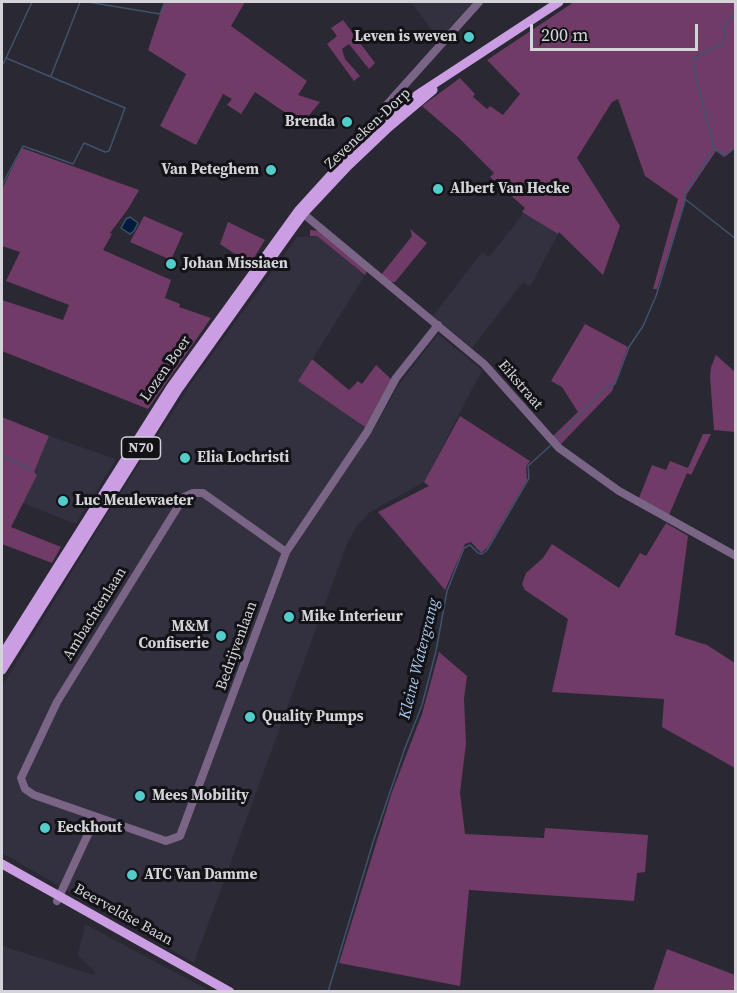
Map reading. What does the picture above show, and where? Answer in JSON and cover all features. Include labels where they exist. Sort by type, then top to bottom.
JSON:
[{"type":"main road","name":"Zeveneken-Dorp","points":[[301,212],[397,116],[449,78],[456,69],[559,2]]},
{"type":"main road","name":"Lozen Boer","points":[[2,655],[171,387],[301,212]]},
{"type":"main road","name":"Lozen Boer","points":[[2,670],[177,391],[301,212]]},
{"type":"main road","name":"Beerveldse Baan","points":[[2,864],[219,992]]},
{"type":"main road","name":"Beerveldse Baan","points":[[2,870],[230,992]]},
{"type":"street","points":[[387,125],[382,113],[388,103],[479,2]]},
{"type":"street","points":[[388,103],[397,116]]},
{"type":"street","name":"Eikstraat","points":[[301,212],[484,364],[560,448],[619,491],[735,556]]},
{"type":"street","name":"Bedrijvenlaan","points":[[96,818],[166,841],[180,836],[286,552],[367,432],[396,378],[438,325]]},
{"type":"street","name":"Ambachtenlaan","points":[[96,818],[29,793],[22,784],[21,778],[57,702],[184,497],[193,493],[203,493],[286,552]]},
{"type":"street","points":[[58,899],[96,818]]},
{"type":"shaded area","points":[[164,2],[245,2],[231,26],[307,81],[298,95],[320,102],[302,124],[255,92],[241,114],[227,105],[232,99],[223,94],[196,145],[160,126],[186,74],[148,50]]},
{"type":"shaded area","points":[[411,2],[473,2],[439,40]]},
{"type":"shaded area","points":[[574,2],[735,2],[735,148],[724,157],[716,151],[687,194],[657,289],[653,289],[678,199],[645,176],[618,99],[612,102],[577,158],[620,226],[603,275],[559,232],[558,234],[522,212],[525,208],[490,177],[494,173],[422,106],[460,78],[475,94],[473,97],[487,109],[490,106],[503,115],[520,94],[487,60]]},
{"type":"shaded area","points":[[343,20],[375,63],[369,69],[349,44],[342,49],[345,59],[360,76],[354,81],[327,44],[337,36],[331,28]]},
{"type":"shaded area","points":[[22,148],[139,190],[110,233],[112,234],[103,250],[171,280],[165,298],[180,304],[179,307],[211,318],[148,409],[2,351],[2,300],[63,320],[69,305],[6,281],[20,252],[2,246],[2,189]]},
{"type":"shaded area","points":[[524,213],[558,234],[530,287],[523,282],[472,348],[433,316],[482,252],[489,257]]},
{"type":"shaded area","points":[[144,216],[183,233],[171,260],[130,242]]},
{"type":"shaded area","points":[[228,222],[265,240],[250,264],[220,244]]},
{"type":"shaded area","points":[[410,229],[427,243],[395,282],[390,282],[381,275],[412,236]]},
{"type":"shaded area","points":[[310,230],[320,231],[367,271],[365,275],[317,236],[310,236]]},
{"type":"shaded area","points":[[317,236],[365,275],[299,381],[372,432],[399,384],[438,334],[482,370],[424,482],[370,512],[357,526],[348,541],[194,963],[2,853],[2,686],[114,503],[192,382],[297,237]]},
{"type":"shaded area","points":[[585,324],[628,347],[612,391],[561,444],[552,437],[578,412],[562,387],[551,381]]},
{"type":"shaded area","points":[[716,355],[735,372],[735,432],[714,430],[710,377]]},
{"type":"shaded area","points":[[312,359],[349,390],[358,381],[362,384],[376,365],[391,379],[365,427],[298,381]]},
{"type":"shaded area","points":[[460,416],[530,461],[526,467],[527,480],[487,548],[481,553],[471,542],[465,544],[445,590],[378,512],[429,486],[424,482]]},
{"type":"shaded area","points":[[2,417],[49,436],[34,472],[37,475],[11,527],[61,547],[52,563],[2,544]]},
{"type":"shaded area","points":[[703,434],[711,434],[691,475],[687,473],[669,515],[639,498],[652,465],[666,470],[670,461],[688,468]]},
{"type":"shaded area","points":[[49,436],[116,459],[76,524],[22,503],[37,475],[34,472]]},
{"type":"shaded area","points":[[666,523],[688,536],[675,635],[707,645],[735,663],[735,768],[662,727],[664,699],[552,692],[568,619],[525,590],[522,584],[526,573],[543,558],[552,544],[619,588],[640,553],[646,556]]},
{"type":"shaded area","points":[[439,652],[467,676],[464,699],[466,743],[460,793],[465,834],[544,838],[545,828],[648,835],[645,872],[637,873],[634,901],[469,890],[460,986],[339,963],[392,792],[422,714]]},
{"type":"shaded area","points":[[85,924],[210,991],[2,991],[2,946],[94,975],[95,972],[78,955]]},
{"type":"shaded area","points":[[667,949],[735,975],[735,991],[653,991]]},
{"type":"water","points":[[130,217],[138,223],[130,234],[121,228],[126,219]]},
{"type":"waterway","points":[[6,58],[32,2]]},
{"type":"waterway","points":[[51,76],[80,2]]},
{"type":"waterway","points":[[88,2],[160,14],[165,2]]},
{"type":"waterway","name":"Kleine Watergrang","points":[[557,439],[597,396],[615,384],[629,347],[643,326],[656,296],[685,201],[685,193],[714,148],[693,66],[697,57],[722,43],[724,27],[736,12]]},
{"type":"waterway","points":[[2,64],[6,58],[125,108],[109,151],[105,152],[84,143],[73,164],[23,146],[2,185]]},
{"type":"waterway","points":[[715,149],[726,155],[736,147]]},
{"type":"waterway","points":[[685,199],[736,239]]},
{"type":"waterway","name":"Kleine Watergrang","points":[[328,992],[374,839],[422,705],[436,651],[447,591],[464,548],[470,545],[482,554],[487,550],[529,478],[528,466],[550,446]]},
{"type":"waterway","points":[[2,457],[32,469]]},
{"type":"place","name":"Leven is weven","points":[[469,37]]},
{"type":"place","name":"Brenda","points":[[347,122]]},
{"type":"place","name":"Van Peteghem","points":[[271,170]]},
{"type":"place","name":"Albert Van Hecke","points":[[438,189]]},
{"type":"place","name":"Johan Missiaen","points":[[171,264]]},
{"type":"place","name":"Elia Lochristi","points":[[185,458]]},
{"type":"place","name":"Luc Meulewaeter","points":[[63,501]]},
{"type":"place","name":"Mike Interieur","points":[[289,617]]},
{"type":"place","name":"M&M Confiserie","points":[[221,636]]},
{"type":"place","name":"Quality Pumps","points":[[250,717]]},
{"type":"place","name":"Mees Mobility","points":[[140,796]]},
{"type":"place","name":"Eeckhout","points":[[45,828]]},
{"type":"place","name":"ATC Van Damme","points":[[132,875]]}]
